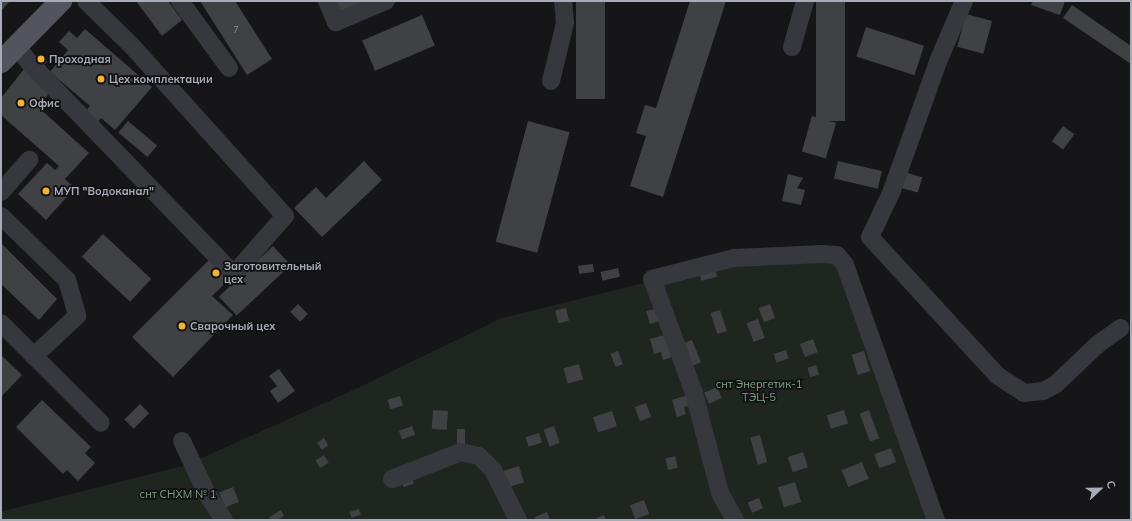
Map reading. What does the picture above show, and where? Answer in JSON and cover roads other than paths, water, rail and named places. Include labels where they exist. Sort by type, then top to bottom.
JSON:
[{"type":"main road","points":[[1,62],[16,45],[61,1]]},
{"type":"lane","points":[[16,45],[28,62],[234,274],[285,216],[132,46],[86,1]]},
{"type":"lane","points":[[180,1],[229,68]]},
{"type":"lane","points":[[327,1],[336,22],[386,1]]},
{"type":"lane","points":[[551,81],[566,23],[563,1]]},
{"type":"lane","points":[[792,47],[805,1]]},
{"type":"lane","points":[[964,1],[939,59],[891,193],[870,238],[998,376],[1024,393],[1043,391],[1054,385],[1097,345],[1120,328]]},
{"type":"lane","points":[[1,192],[29,160]]},
{"type":"lane","points":[[1,216],[67,280],[77,316],[34,356]]},
{"type":"lane","points":[[735,520],[720,493],[694,392],[652,279],[734,258],[822,254],[837,255],[842,258],[936,520]]},
{"type":"lane","points":[[1,323],[101,422]]},
{"type":"lane","points":[[182,441],[208,494],[224,520]]},
{"type":"lane","points":[[392,479],[461,452],[479,456],[493,470],[514,519]]},
{"type":"place","name":"Проходная","points":[[41,59]]},
{"type":"place","name":"Цех комплектации","points":[[101,79]]},
{"type":"place","name":"Офис","points":[[21,103]]},
{"type":"place","name":"МУП \"Водоканал\"","points":[[46,191]]},
{"type":"place","name":"Заготовительный цех","points":[[216,273]]},
{"type":"place","name":"Сварочный цех","points":[[182,326]]},
{"type":"park label","name":"снт Энергетик-1 ТЭЦ-5","points":[[759,391]]},
{"type":"park label","name":"снт СНХМ № 1","points":[[178,494]]}]
